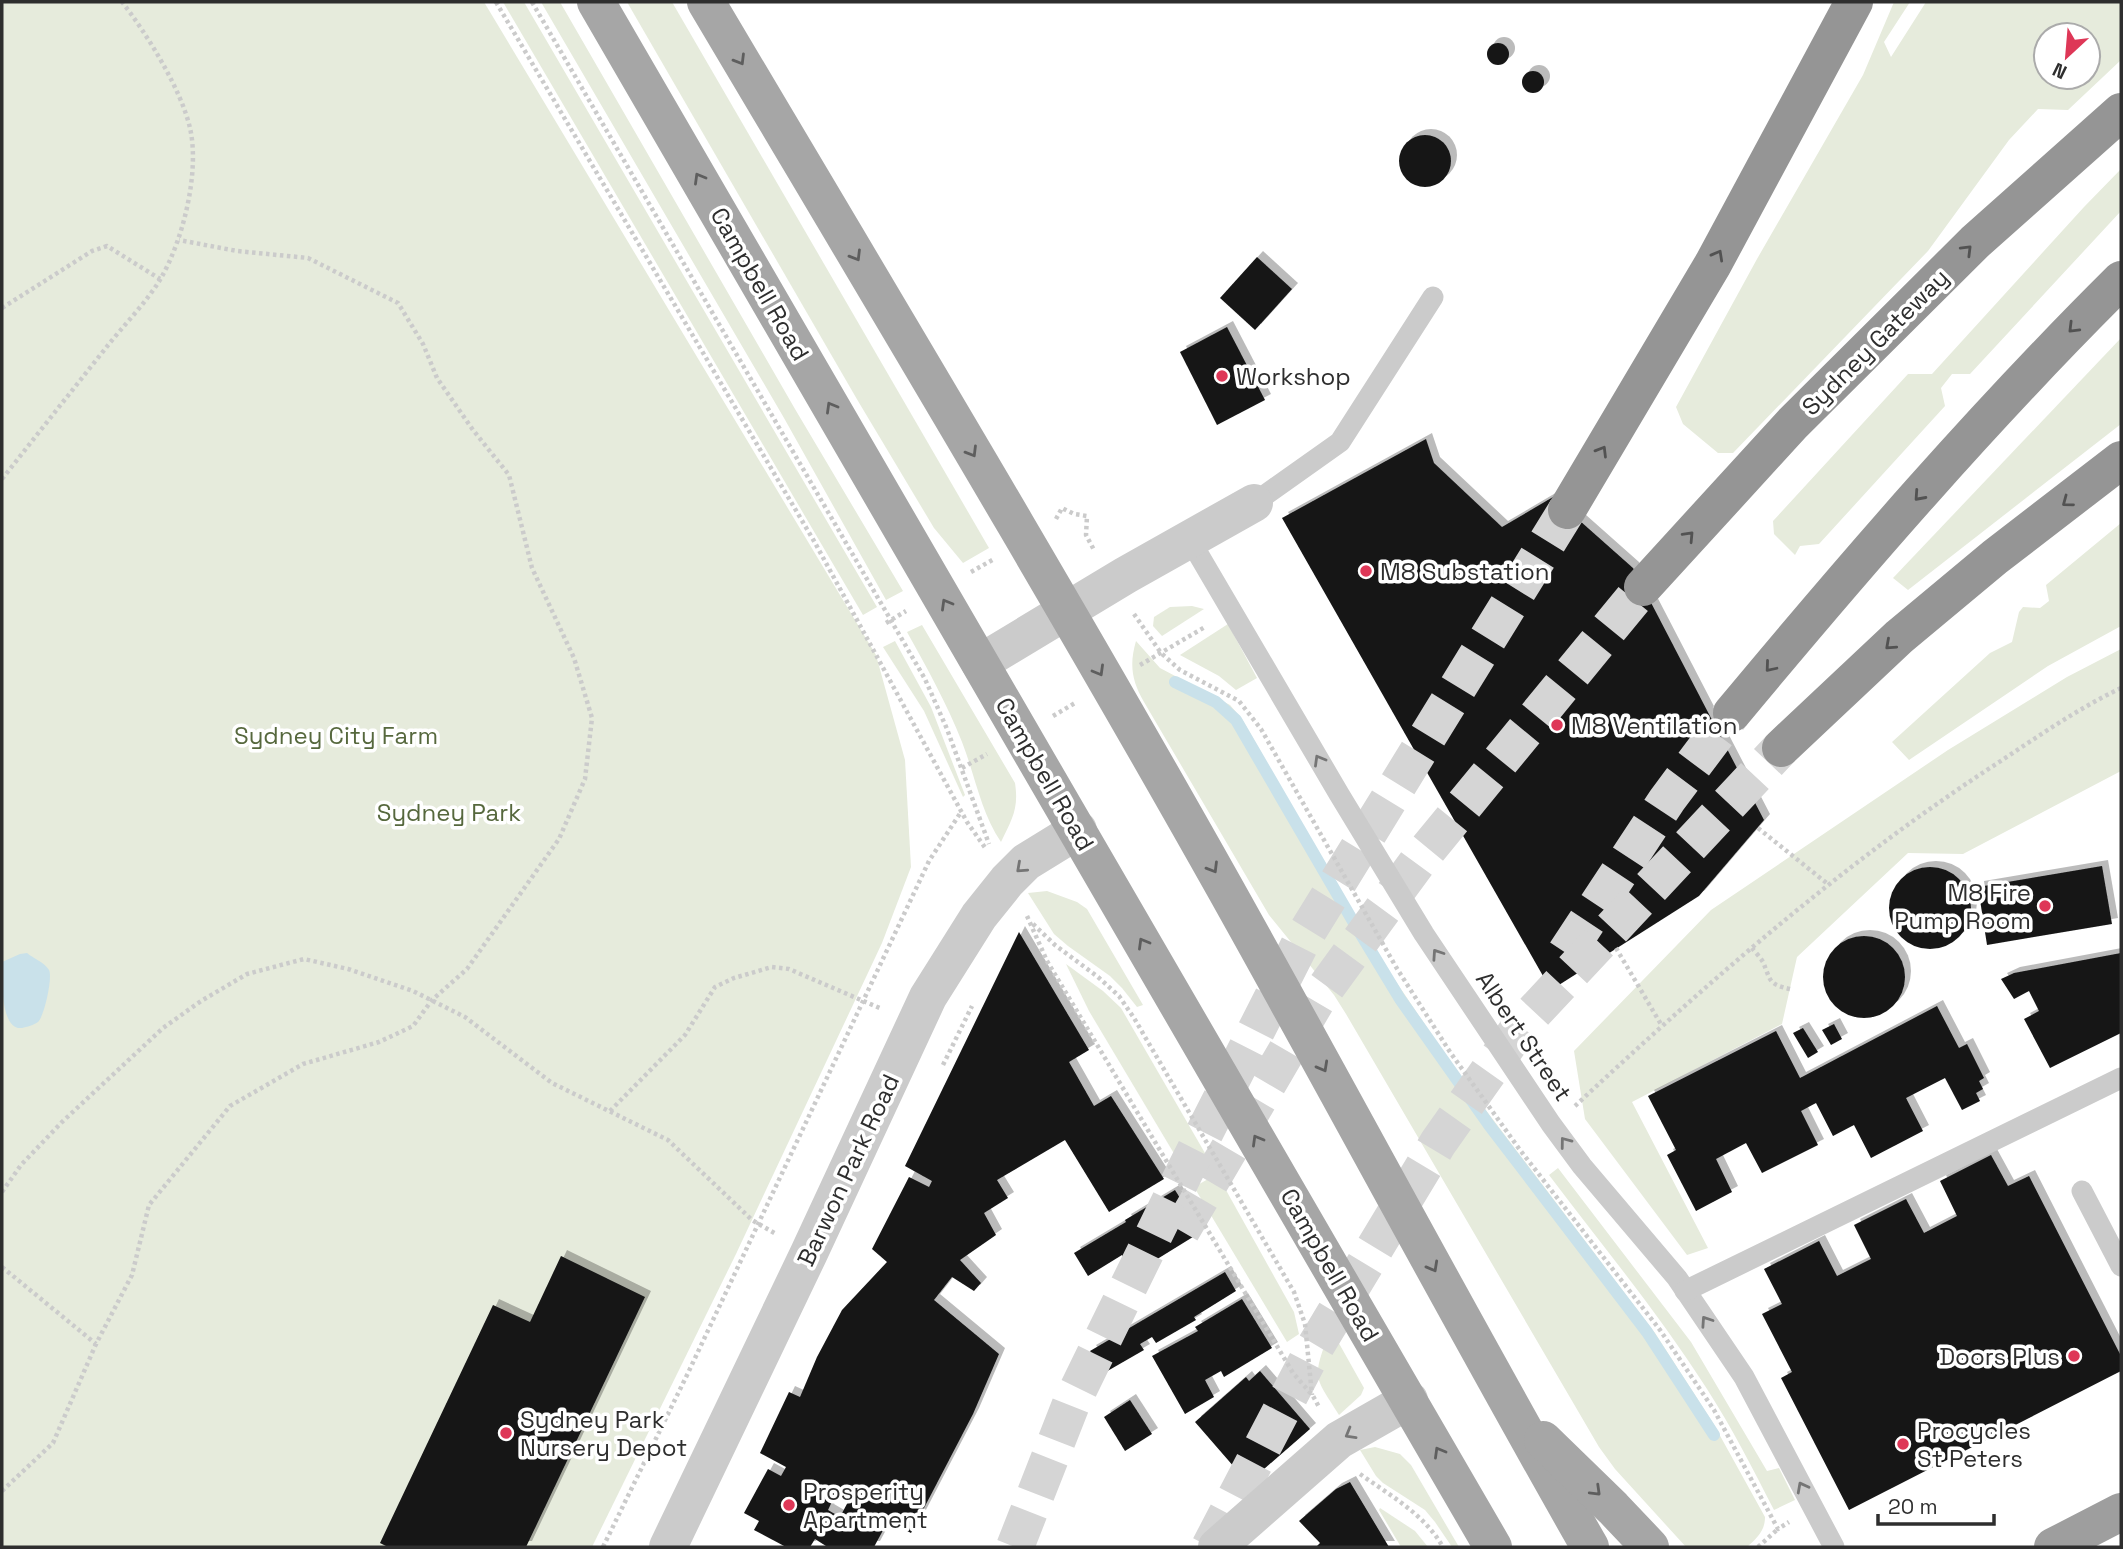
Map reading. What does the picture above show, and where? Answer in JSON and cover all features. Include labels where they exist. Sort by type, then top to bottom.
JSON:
[{"type":"highway","points":[[1567,510],[1713,264],[1848,9]]},
{"type":"highway","name":"Sydney Gateway","points":[[1643,587],[1803,413],[1975,242],[2121,112]]},
{"type":"highway","points":[[1732,713],[1855,567],[2059,342],[2121,280]]},
{"type":"highway","points":[[1781,748],[1899,637],[1995,557],[2121,460]]},
{"type":"highway","points":[[2053,1547],[2121,1511]]},
{"type":"main road","name":"Campbell Road","points":[[596,2],[1493,1547]]},
{"type":"main road","points":[[706,2],[1025,541],[1224,886],[1511,1409],[1590,1547]]},
{"type":"main road","points":[[1511,1409],[1614,1508],[1650,1547]]},
{"type":"street","points":[[980,663],[1126,575],[1254,503]]},
{"type":"street","name":"Barwon Park Road","points":[[668,1547],[922,1010],[979,916],[1007,881],[1026,862],[1077,830]]},
{"type":"street","points":[[1217,1547],[1339,1440],[1409,1400]]},
{"type":"lane","points":[[1254,503],[1340,442],[1433,297]]},
{"type":"lane","name":"Albert Street","points":[[1190,540],[1423,934],[1551,1124],[1582,1166],[1685,1291],[1744,1377],[1834,1547]]},
{"type":"lane","points":[[1685,1291],[2121,1079]]},
{"type":"lane","points":[[2082,1191],[2121,1266]]},
{"type":"path","points":[[2,479],[160,279],[179,240],[191,183],[190,129],[179,97],[163,66],[136,19],[122,2]]},
{"type":"path","points":[[496,2],[814,541],[961,811],[989,850],[962,768],[925,679],[888,621],[532,2]]},
{"type":"path","points":[[2,1491],[53,1443],[96,1344],[132,1275],[149,1206],[230,1106],[303,1064],[379,1042],[413,1026],[432,1000],[467,969],[559,839],[585,779],[592,718],[573,658],[531,568],[509,475],[472,430],[437,378],[423,344],[398,303],[308,258],[237,251],[179,240]]},
{"type":"path","points":[[2,308],[92,251],[107,246],[160,279]]},
{"type":"path","points":[[939,592],[1053,525],[1062,508],[1087,516],[1086,535]]},
{"type":"path","points":[[888,621],[899,616]]},
{"type":"path","points":[[962,768],[1207,626]]},
{"type":"path","points":[[1144,630],[1161,653],[1180,670],[1239,701],[1261,729],[1416,999],[1520,1150],[1667,1341],[1714,1410],[1778,1530]]},
{"type":"path","points":[[1551,1124],[1569,1113],[1662,1026],[1829,885],[1944,798],[2040,734],[2121,688]]},
{"type":"path","points":[[603,1547],[929,861],[961,811]]},
{"type":"path","points":[[1758,828],[1829,885]]},
{"type":"path","points":[[1032,924],[1119,996],[1134,1018],[1294,1292],[1305,1324],[1312,1396],[1293,1373],[1046,961],[1032,924]]},
{"type":"path","points":[[1616,948],[1662,1026]]},
{"type":"path","points":[[1752,948],[1762,961],[1767,977],[1775,986],[1790,989]]},
{"type":"path","points":[[2,1192],[21,1165],[62,1122],[163,1028],[201,1001],[247,974],[304,959],[348,969],[413,991],[466,1017],[552,1083],[668,1140],[758,1223],[809,1253]]},
{"type":"path","points":[[610,1111],[685,1035],[715,987],[734,978],[772,967],[789,968],[862,1001],[922,1010]]},
{"type":"path","points":[[2,1267],[96,1344]]},
{"type":"path","points":[[1358,1474],[1416,1514],[1433,1531],[1443,1547]]},
{"type":"path","points":[[1758,1547],[1795,1518]]},
{"type":"green space","name":"Sydney Park","points":[[2,2],[484,2],[876,655],[905,760],[911,867],[882,943],[736,1254],[592,1547],[2,1547]]},
{"type":"green space","points":[[503,2],[524,2],[877,607],[863,615]]},
{"type":"green space","points":[[541,2],[560,2],[903,591],[886,600],[784,418]]},
{"type":"green space","points":[[627,2],[672,2],[989,548],[963,563],[934,528]]},
{"type":"green space","points":[[1894,2],[1910,2],[1884,42],[1891,57],[1926,2],[2121,2],[2121,60],[2102,78],[2102,21],[2032,21],[2032,91],[2088,91],[2068,110],[2038,109],[2009,140],[1928,251],[1733,453],[1718,453],[1683,424],[1676,407],[1863,75]]},
{"type":"green space","points":[[2121,169],[2121,211],[1970,374],[1952,374],[1941,388],[1945,406],[1819,544],[1800,546],[1795,555],[1774,534],[1773,521],[1908,374],[1932,374]]},
{"type":"green space","points":[[2121,338],[2121,424],[1908,590],[1893,578]]},
{"type":"green space","points":[[2121,523],[2121,626],[2048,666],[1909,760],[1892,742],[1990,653],[2012,642],[2019,612],[2023,607],[2040,608],[2049,601],[2046,585]]},
{"type":"green space","points":[[1192,606],[1204,609],[1162,636],[1153,626],[1154,617],[1170,607]]},
{"type":"green space","points":[[1228,624],[1257,678],[1236,690],[1219,676],[1180,655]]},
{"type":"green space","points":[[922,625],[1015,783],[1015,807],[1001,842],[983,806],[967,755],[950,714],[907,632]]},
{"type":"green space","points":[[895,641],[931,707],[965,795],[963,797],[924,711],[883,647]]},
{"type":"green space","points":[[1136,641],[1160,668],[1230,705],[1242,719],[1376,952],[1457,1072],[1655,1333],[1713,1423],[1765,1517],[1762,1530],[1747,1547],[1686,1547],[1615,1469],[1599,1447],[1346,1014],[1334,995],[1269,915],[1144,702],[1133,673]]},
{"type":"green space","points":[[2121,649],[2121,771],[1963,854],[1908,853],[1797,957],[1782,1024],[1632,1102],[1708,1248],[1687,1255],[1585,1119],[1574,1051],[1711,910],[1948,750],[2067,677]]},
{"type":"green space","points":[[1047,891],[1077,902],[1087,909],[1143,1005],[1137,1007],[1110,976],[1054,934],[1028,893]]},
{"type":"green space","points":[[1066,964],[1121,1008],[1209,1160],[1185,1172],[1089,1011]]},
{"type":"green space","points":[[1558,1168],[1691,1342],[1767,1471],[1779,1468],[1795,1500],[1774,1510],[1725,1419],[1689,1361],[1549,1175]]},
{"type":"green space","points":[[1217,1174],[1294,1312],[1299,1334],[1287,1342],[1194,1187]]},
{"type":"green space","points":[[1336,1338],[1364,1388],[1361,1395],[1339,1415],[1321,1386],[1318,1372],[1327,1339]]},
{"type":"green space","points":[[1375,1447],[1400,1454],[1411,1465],[1459,1547],[1452,1547],[1425,1510],[1376,1476],[1360,1450]]},
{"type":"green space","points":[[1380,1508],[1415,1531],[1428,1547],[1401,1547]]},
{"type":"water","points":[[27,953],[47,967],[50,980],[40,1019],[35,1024],[22,1028],[15,1027],[6,1013],[2,962]]},
{"type":"building","points":[[1498,43],[1506,46],[1509,54],[1506,62],[1498,65],[1490,62],[1487,54],[1490,46]]},
{"type":"building","points":[[1533,71],[1541,74],[1544,82],[1541,90],[1533,93],[1525,90],[1522,82],[1525,74]]},
{"type":"building","points":[[1425,135],[1444,142],[1451,161],[1444,180],[1425,187],[1406,180],[1399,161],[1406,142]]},
{"type":"building","points":[[1257,257],[1292,289],[1255,330],[1220,298]]},
{"type":"building","name":"Workshop","points":[[1227,327],[1265,400],[1217,425],[1180,352]]},
{"type":"building","name":"M8 Ventilation","points":[[1426,439],[1434,463],[1502,527],[1553,497],[1633,568],[1764,820],[1699,896],[1551,990],[1282,518]]},
{"type":"building","name":"M8 Fire Pump Room","points":[[2102,866],[2112,924],[1987,945],[1978,887]]},
{"type":"building","points":[[1930,867],[1946,870],[1959,879],[1968,892],[1971,908],[1968,924],[1959,937],[1946,946],[1930,949],[1914,946],[1901,937],[1892,924],[1889,908],[1892,892],[1901,879],[1914,870]]},
{"type":"building","points":[[1019,932],[1089,1050],[1069,1062],[1094,1106],[1111,1096],[1164,1179],[1109,1212],[1065,1140],[997,1180],[1008,1198],[984,1213],[996,1235],[960,1260],[981,1283],[974,1291],[952,1277],[934,1300],[999,1354],[973,1414],[911,1533],[888,1521],[874,1547],[825,1547],[815,1539],[810,1547],[786,1547],[754,1530],[759,1521],[744,1513],[768,1469],[781,1476],[786,1467],[760,1453],[789,1392],[800,1397],[842,1310],[887,1262],[872,1249],[909,1177],[929,1187],[932,1181],[905,1166]],"holes":[[[836,1493],[849,1500],[840,1517],[828,1510]]]},
{"type":"building","points":[[1864,936],[1880,939],[1893,948],[1902,961],[1905,977],[1902,993],[1893,1006],[1880,1015],[1864,1018],[1848,1015],[1835,1006],[1826,993],[1823,977],[1826,961],[1835,948],[1848,939]]},
{"type":"building","points":[[2121,953],[2121,1033],[2050,1068],[2024,1019],[2039,1011],[2029,991],[2014,999],[2001,979],[2014,973]]},
{"type":"building","points":[[1937,1006],[1959,1048],[1967,1044],[1984,1078],[1979,1081],[1983,1089],[1976,1093],[1980,1101],[1962,1110],[1945,1078],[1906,1098],[1923,1131],[1871,1158],[1854,1125],[1833,1136],[1816,1103],[1801,1111],[1818,1145],[1762,1173],[1746,1143],[1716,1159],[1732,1192],[1696,1211],[1667,1155],[1676,1150],[1648,1096],[1776,1031],[1800,1078]]},
{"type":"building","points":[[1834,1024],[1842,1039],[1831,1045],[1822,1030]]},
{"type":"building","points":[[1803,1028],[1818,1052],[1808,1058],[1793,1033]]},
{"type":"building","points":[[1991,1155],[2008,1186],[2029,1176],[2121,1356],[2121,1371],[1849,1510],[1781,1378],[1792,1372],[1762,1314],[1782,1304],[1764,1269],[1819,1241],[1837,1276],[1871,1259],[1854,1225],[1906,1199],[1924,1233],[1957,1216],[1940,1181]]},
{"type":"building","points":[[1175,1190],[1201,1232],[1133,1274],[1122,1255],[1088,1276],[1074,1253]]},
{"type":"building","name":"Sydney Park Nursery Depot","points":[[561,1256],[645,1297],[526,1547],[388,1547],[380,1543],[493,1305],[530,1322]]},
{"type":"building","points":[[1225,1272],[1236,1291],[1194,1317],[1196,1320],[1156,1343],[1152,1337],[1140,1344],[1144,1350],[1104,1373],[1090,1351]]},
{"type":"building","points":[[1242,1299],[1272,1348],[1224,1377],[1221,1371],[1205,1380],[1214,1397],[1185,1414],[1152,1356],[1198,1331],[1195,1327]]},
{"type":"building","points":[[1260,1371],[1310,1429],[1248,1483],[1195,1422],[1246,1377],[1249,1381]]},
{"type":"building","points":[[1130,1400],[1152,1434],[1125,1451],[1104,1417]]},
{"type":"building","points":[[1350,1482],[1389,1547],[1316,1547],[1320,1543],[1299,1521],[1336,1489]]},
{"type":"waterway","points":[[1175,682],[1216,702],[1236,720],[1400,999],[1489,1125],[1647,1332],[1714,1435]]},
{"type":"tunnel","points":[[1015,1547],[1071,1404],[1301,942],[1567,510]]},
{"type":"tunnel","points":[[1181,1231],[1316,1001],[1419,860],[1643,587]]},
{"type":"tunnel","points":[[1566,953],[1667,800],[1732,713]]},
{"type":"tunnel","points":[[1210,1547],[1312,1352],[1438,1143],[1520,1027],[1781,748]]},
{"type":"place","name":"Workshop","points":[[1222,376]]},
{"type":"place","name":"M8 Substation","points":[[1366,571]]},
{"type":"place","name":"M8 Ventilation","points":[[1557,725]]},
{"type":"place","name":"M8 Fire Pump Room","points":[[2045,906]]},
{"type":"place","name":"Doors Plus","points":[[2074,1356]]},
{"type":"place","name":"Sydney Park Nursery Depot","points":[[506,1433]]},
{"type":"place","name":"Procycles St Peters","points":[[1903,1444]]},
{"type":"place","name":"Prosperity Apartment","points":[[789,1505]]},
{"type":"park label","name":"Sydney City Farm","points":[[336,735]]}]
